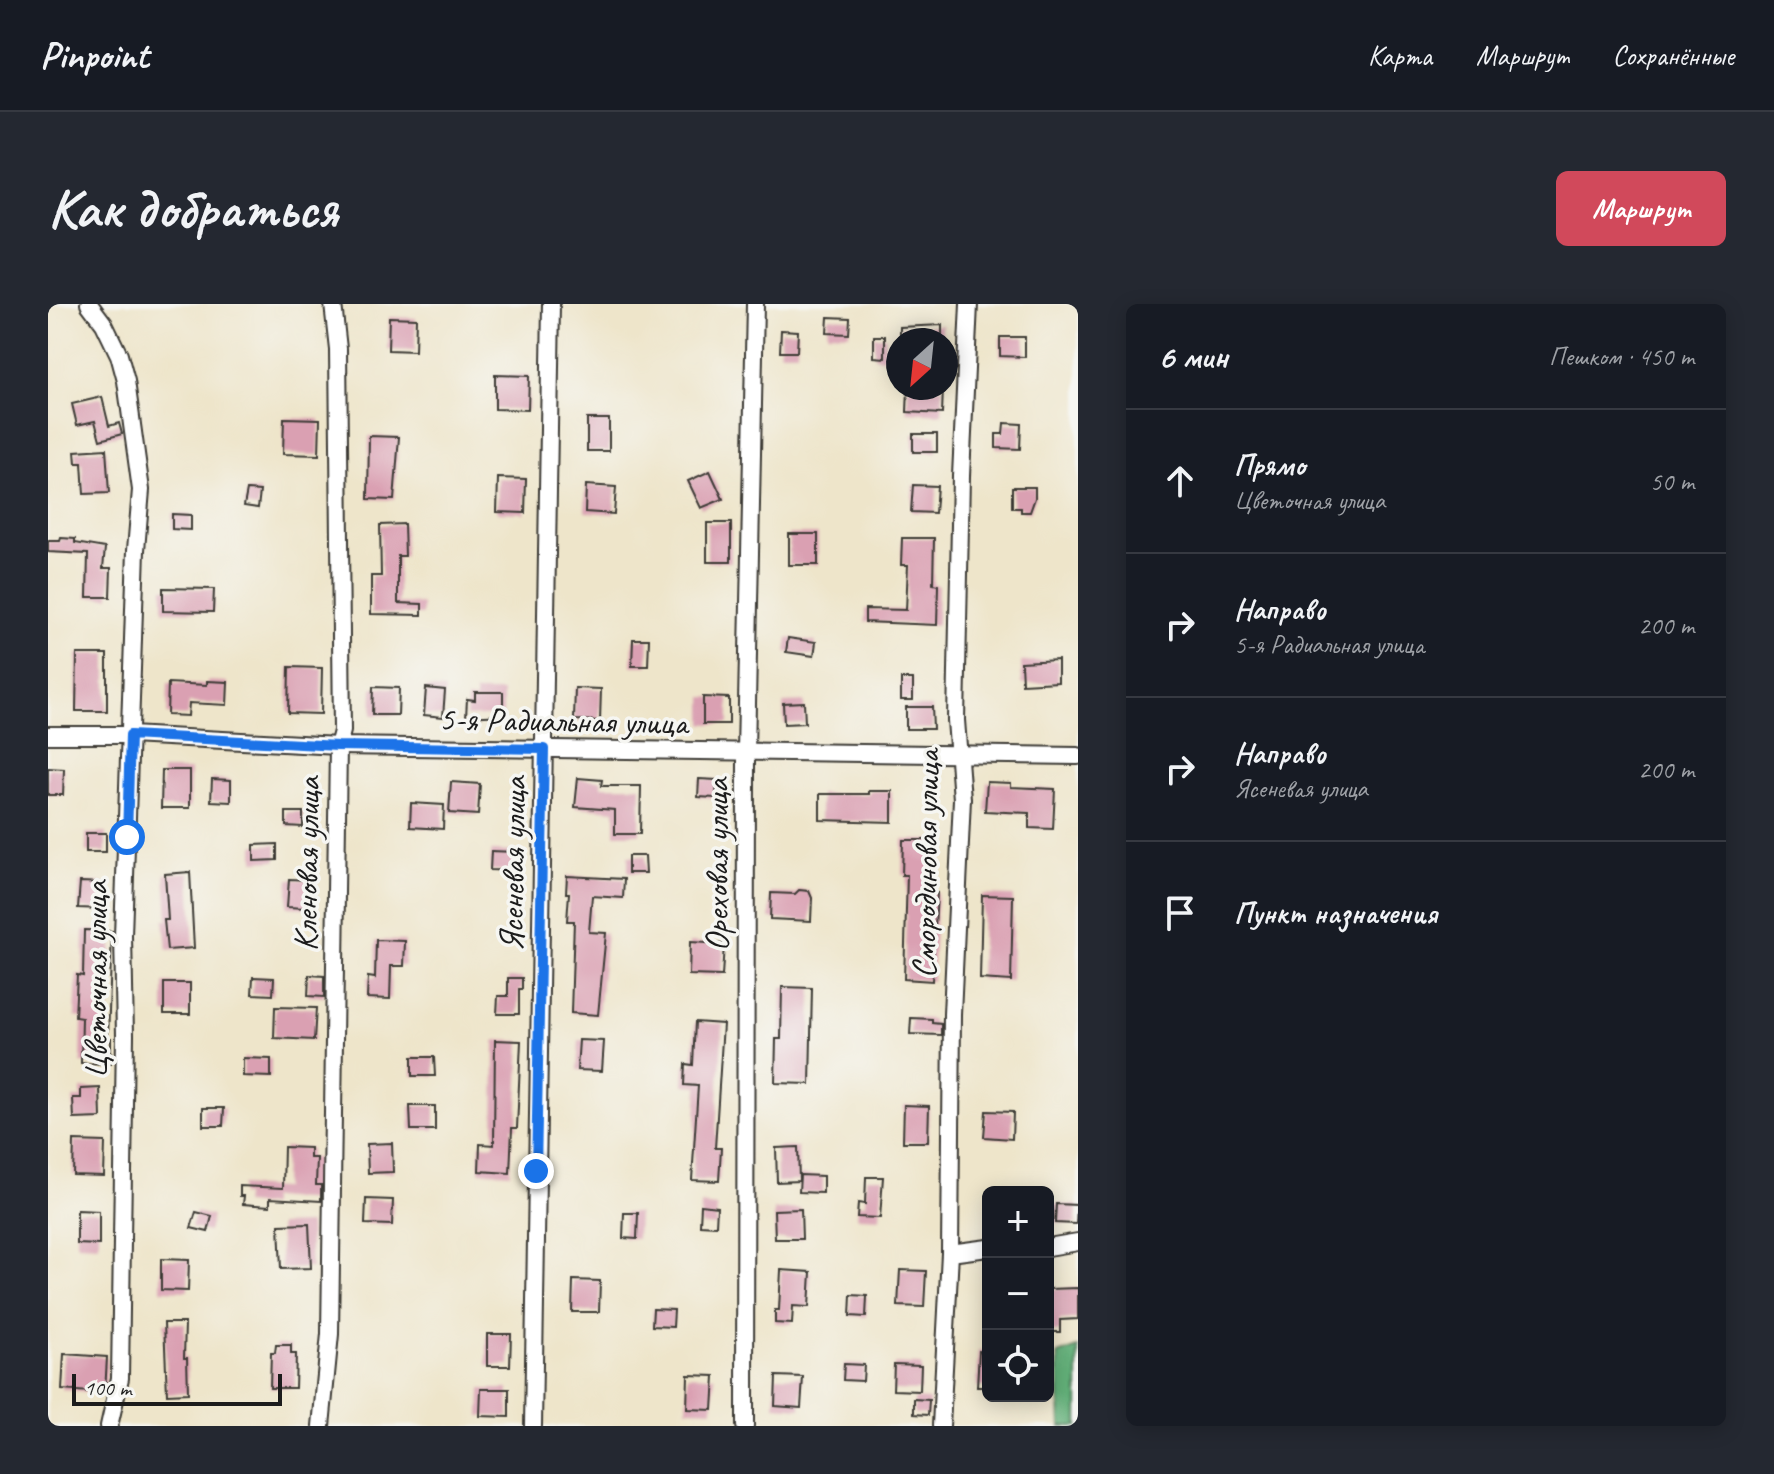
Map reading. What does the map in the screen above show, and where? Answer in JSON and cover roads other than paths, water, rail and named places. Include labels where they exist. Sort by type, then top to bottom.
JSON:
[{"type":"street","name":"Цветочная улица","points":[[89,304],[104,324],[126,381],[141,490],[136,550],[123,936],[125,1035],[120,1378],[109,1426]]},
{"type":"street","name":"Кленовая улица","points":[[321,1426],[330,1334],[338,746],[342,731],[338,349],[333,304]]},
{"type":"street","name":"Ясеневая улица","points":[[533,1426],[551,304]]},
{"type":"street","name":"Ореховая улица","points":[[745,1426],[746,753],[755,304]]},
{"type":"street","name":"Смородиновая улица","points":[[941,1426],[950,1253],[952,1014],[962,799],[956,720],[969,304]]},
{"type":"street","name":"5-я Радиальная улица","points":[[48,735],[130,735],[338,746],[1078,756]]},
{"type":"street","points":[[1054,1246],[1078,1242]]},
{"type":"street","points":[[950,1253],[982,1249]]}]
